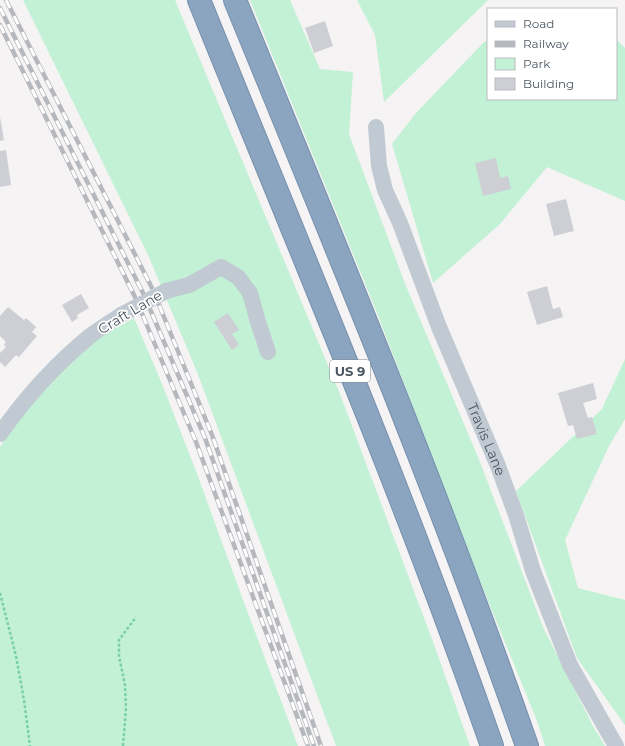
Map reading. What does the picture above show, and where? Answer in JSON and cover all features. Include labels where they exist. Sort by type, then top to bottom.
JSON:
[{"type":"highway","name":"US 9","points":[[199,0],[388,468],[453,638],[492,746]]},
{"type":"highway","name":"US 9","points":[[235,0],[419,455],[527,746]]},
{"type":"street","name":"Travis Lane","points":[[376,127],[379,166],[385,190],[400,223],[439,327],[498,466],[516,515],[533,570],[570,665],[616,746]]},
{"type":"street","name":"Craft Lane","points":[[0,434],[16,410],[59,364],[91,336],[121,315],[166,291],[189,285],[221,267],[238,277],[250,293],[268,352]]},
{"type":"path","points":[[0,593],[17,663],[30,746]]},
{"type":"path","points":[[123,746],[126,708],[125,685],[119,656],[119,640],[136,617]]},
{"type":"green space","points":[[23,0],[175,0],[340,394],[436,650],[470,746],[336,746],[197,372],[149,257]]},
{"type":"green space","points":[[250,0],[290,0],[320,69],[353,72],[349,134],[406,286],[480,462],[543,627],[594,728],[605,746],[545,746],[537,721],[473,564],[377,313]]},
{"type":"green space","points":[[357,0],[488,0],[384,102],[375,35]]},
{"type":"green space","points":[[487,40],[487,100],[617,100],[617,40],[625,48],[625,201],[547,167],[500,224],[433,283],[392,144],[416,113]]},
{"type":"green space","points":[[134,318],[196,471],[298,746],[0,746],[0,447],[14,425],[40,394],[77,355],[102,336]]},
{"type":"green space","points":[[625,359],[625,419],[609,446],[565,540],[578,588],[625,600],[625,725],[577,658],[516,491],[602,409]]},
{"type":"building","points":[[325,21],[333,46],[314,53],[305,28]]},
{"type":"building","points":[[0,117],[4,140],[0,141]]},
{"type":"building","points":[[6,150],[11,185],[0,187],[0,151]]},
{"type":"building","points":[[496,158],[500,178],[508,176],[511,189],[483,196],[475,163]]},
{"type":"building","points":[[566,199],[574,231],[554,236],[546,204]]},
{"type":"building","points":[[547,286],[553,309],[560,307],[563,317],[537,325],[527,292]]},
{"type":"building","points":[[81,294],[89,308],[77,315],[78,318],[72,322],[62,305]]},
{"type":"building","points":[[8,307],[24,320],[26,318],[36,327],[32,332],[37,336],[19,357],[16,355],[5,367],[0,362],[0,353],[6,347],[4,345],[6,342],[0,336],[0,316]]},
{"type":"building","points":[[228,313],[239,330],[232,334],[239,345],[232,350],[214,322]]},
{"type":"building","points":[[593,383],[597,399],[583,403],[588,418],[592,417],[597,434],[577,439],[573,425],[568,426],[558,393]]},
{"type":"railway","points":[[6,0],[153,290],[212,435],[321,746]]},
{"type":"railway","points":[[0,8],[144,295],[205,438],[314,746]]},
{"type":"railway","points":[[0,25],[135,297],[196,442],[308,746]]}]
